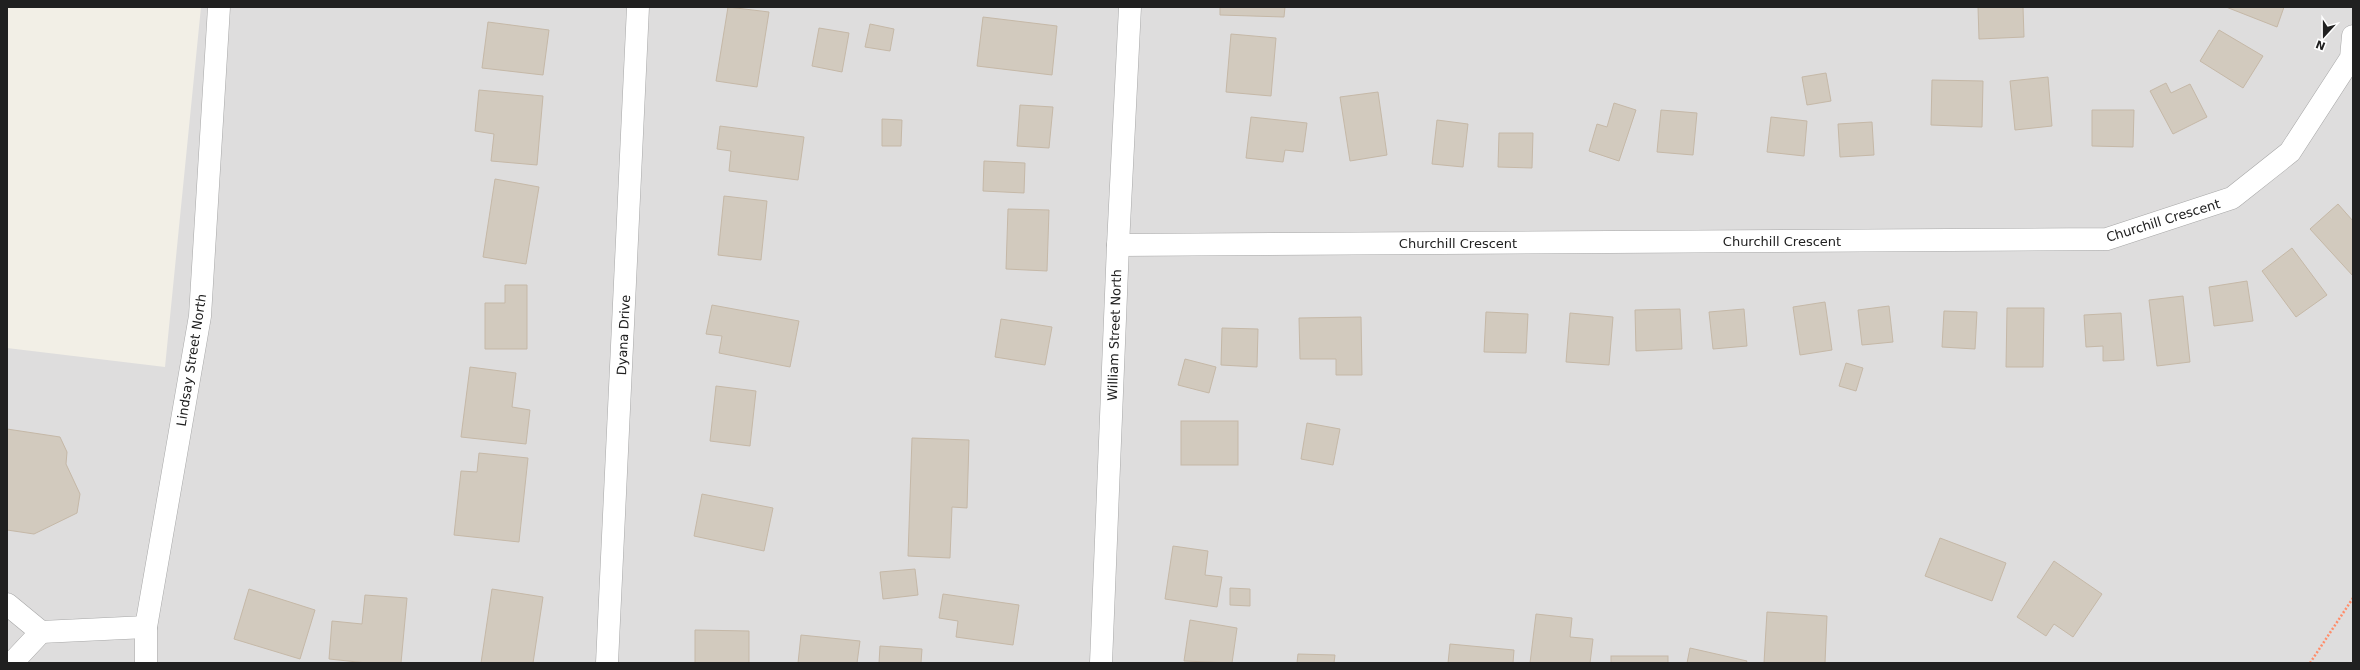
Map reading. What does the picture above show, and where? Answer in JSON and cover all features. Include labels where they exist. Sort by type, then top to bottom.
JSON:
[{"type":"street","name":"Lindsay Street North","points":[[146,663],[146,627],[200,316],[219,7]]},
{"type":"street","name":"Dyana Drive","points":[[607,663],[638,7]]},
{"type":"street","name":"William Street North","points":[[1101,663],[1118,245],[1130,7]]},
{"type":"street","name":"Churchill Crescent","points":[[1118,245],[2108,239],[2232,198],[2284,157],[2290,152],[2351,58],[2353,36]]},
{"type":"street","points":[[7,604],[41,632],[146,627]]},
{"type":"street","points":[[12,663],[41,632]]},
{"type":"path","points":[[2310,663],[2353,598]]},
{"type":"shaded area","points":[[201,7],[2353,7],[2353,663],[7,663],[7,348],[165,367]]},
{"type":"building","points":[[728,7],[769,12],[757,87],[716,81]]},
{"type":"building","points":[[1220,7],[1285,7],[1284,17],[1220,15]]},
{"type":"building","points":[[1978,7],[2023,7],[2024,37],[1979,39]]},
{"type":"building","points":[[2226,7],[2284,7],[2277,27]]},
{"type":"building","points":[[983,17],[1057,26],[1052,75],[977,66]]},
{"type":"building","points":[[488,22],[549,30],[543,75],[482,68]]},
{"type":"building","points":[[870,24],[894,29],[890,51],[865,47]]},
{"type":"building","points":[[819,28],[849,33],[842,72],[812,66]]},
{"type":"building","points":[[2219,30],[2263,56],[2243,88],[2200,61]]},
{"type":"building","points":[[1231,34],[1276,38],[1271,96],[1226,92]]},
{"type":"building","points":[[1826,73],[1831,101],[1807,105],[1802,77]]},
{"type":"building","points":[[2048,77],[2052,126],[2015,130],[2010,81]]},
{"type":"building","points":[[1932,80],[1983,81],[1982,127],[1931,125]]},
{"type":"building","points":[[2166,83],[2171,93],[2190,84],[2207,117],[2173,134],[2150,91]]},
{"type":"building","points":[[479,90],[543,96],[537,165],[491,161],[494,134],[475,131]]},
{"type":"building","points":[[1378,92],[1387,155],[1350,161],[1340,97]]},
{"type":"building","points":[[1614,103],[1636,110],[1619,161],[1589,151],[1597,124],[1607,127]]},
{"type":"building","points":[[1020,105],[1053,107],[1049,148],[1017,146]]},
{"type":"building","points":[[1661,110],[1697,113],[1693,155],[1657,152]]},
{"type":"building","points":[[2092,110],[2134,110],[2133,147],[2092,146]]},
{"type":"building","points":[[1251,117],[1307,123],[1303,152],[1285,150],[1283,162],[1246,158]]},
{"type":"building","points":[[1771,117],[1807,121],[1804,156],[1767,152]]},
{"type":"building","points":[[882,119],[902,120],[901,146],[882,146]]},
{"type":"building","points":[[1437,120],[1468,124],[1463,167],[1432,164]]},
{"type":"building","points":[[1872,122],[1874,155],[1840,157],[1838,124]]},
{"type":"building","points":[[720,126],[804,137],[798,180],[729,171],[731,151],[717,149]]},
{"type":"building","points":[[1499,133],[1533,133],[1532,168],[1498,167]]},
{"type":"building","points":[[984,161],[1025,163],[1024,193],[983,191]]},
{"type":"building","points":[[495,179],[539,187],[526,264],[483,257]]},
{"type":"building","points":[[724,196],[767,201],[761,260],[718,255]]},
{"type":"building","points":[[2338,204],[2353,221],[2353,276],[2310,229]]},
{"type":"building","points":[[1008,209],[1049,210],[1047,271],[1006,269]]},
{"type":"building","points":[[2292,248],[2327,295],[2296,317],[2262,271]]},
{"type":"building","points":[[2247,281],[2253,321],[2214,326],[2209,287]]},
{"type":"building","points":[[505,285],[527,285],[527,349],[485,349],[485,303],[505,303]]},
{"type":"building","points":[[2183,296],[2190,362],[2157,366],[2149,300]]},
{"type":"building","points":[[1825,302],[1832,350],[1800,355],[1793,307]]},
{"type":"building","points":[[712,305],[799,321],[790,367],[719,353],[722,336],[706,334]]},
{"type":"building","points":[[1889,306],[1893,342],[1862,345],[1858,310]]},
{"type":"building","points":[[2007,308],[2044,308],[2043,367],[2006,367]]},
{"type":"building","points":[[1680,309],[1682,349],[1636,351],[1635,310]]},
{"type":"building","points":[[1744,309],[1747,346],[1713,349],[1709,312]]},
{"type":"building","points":[[1944,311],[1977,312],[1975,349],[1942,347]]},
{"type":"building","points":[[1486,312],[1528,314],[1526,353],[1484,352]]},
{"type":"building","points":[[1570,313],[1613,317],[1609,365],[1566,362]]},
{"type":"building","points":[[2121,313],[2124,360],[2103,361],[2103,346],[2086,347],[2084,315]]},
{"type":"building","points":[[1361,317],[1362,375],[1336,375],[1336,359],[1300,359],[1299,318]]},
{"type":"building","points":[[1001,319],[1052,327],[1045,365],[995,357]]},
{"type":"building","points":[[1222,328],[1258,329],[1257,367],[1221,365]]},
{"type":"building","points":[[1185,359],[1216,367],[1209,393],[1178,385]]},
{"type":"building","points":[[1846,363],[1863,368],[1856,391],[1839,386]]},
{"type":"building","points":[[470,367],[516,373],[512,407],[530,410],[526,444],[461,437]]},
{"type":"building","points":[[716,386],[756,391],[750,446],[710,441]]},
{"type":"building","points":[[1181,421],[1238,421],[1238,465],[1181,465]]},
{"type":"building","points":[[1307,423],[1340,429],[1333,465],[1301,459]]},
{"type":"building","points":[[7,429],[60,437],[67,452],[66,464],[80,494],[77,513],[34,534],[7,530]]},
{"type":"building","points":[[912,438],[969,440],[967,508],[952,507],[950,558],[908,556]]},
{"type":"building","points":[[479,453],[528,458],[519,542],[454,535],[461,471],[477,472]]},
{"type":"building","points":[[702,494],[773,508],[764,551],[694,536]]},
{"type":"building","points":[[1940,538],[2006,563],[1992,601],[1925,576]]},
{"type":"building","points":[[1173,546],[1208,551],[1205,575],[1222,577],[1217,607],[1165,599]]},
{"type":"building","points":[[2054,561],[2102,594],[2073,637],[2054,624],[2046,636],[2017,617]]},
{"type":"building","points":[[915,569],[918,595],[883,599],[880,572]]},
{"type":"building","points":[[1230,588],[1250,589],[1250,606],[1230,605]]},
{"type":"building","points":[[249,589],[315,610],[300,659],[234,639]]},
{"type":"building","points":[[492,589],[543,597],[533,663],[481,663]]},
{"type":"building","points":[[943,594],[1019,605],[1013,645],[956,637],[958,621],[939,618]]},
{"type":"building","points":[[365,595],[407,598],[401,663],[367,663],[329,659],[332,621],[362,624]]},
{"type":"building","points":[[1767,612],[1827,616],[1825,663],[1764,663]]},
{"type":"building","points":[[1536,614],[1572,618],[1570,637],[1593,639],[1590,663],[1530,663]]},
{"type":"building","points":[[1190,620],[1237,628],[1232,663],[1184,661]]},
{"type":"building","points":[[695,630],[749,631],[749,663],[695,663]]},
{"type":"building","points":[[801,635],[860,641],[857,663],[798,663]]},
{"type":"building","points":[[1450,644],[1514,650],[1513,663],[1448,663]]},
{"type":"building","points":[[880,646],[922,649],[921,663],[879,663]]},
{"type":"building","points":[[1690,648],[1747,661],[1746,663],[1687,663]]},
{"type":"building","points":[[1298,654],[1335,655],[1334,663],[1297,663]]},
{"type":"building","points":[[1611,656],[1668,656],[1668,663],[1611,663]]}]
